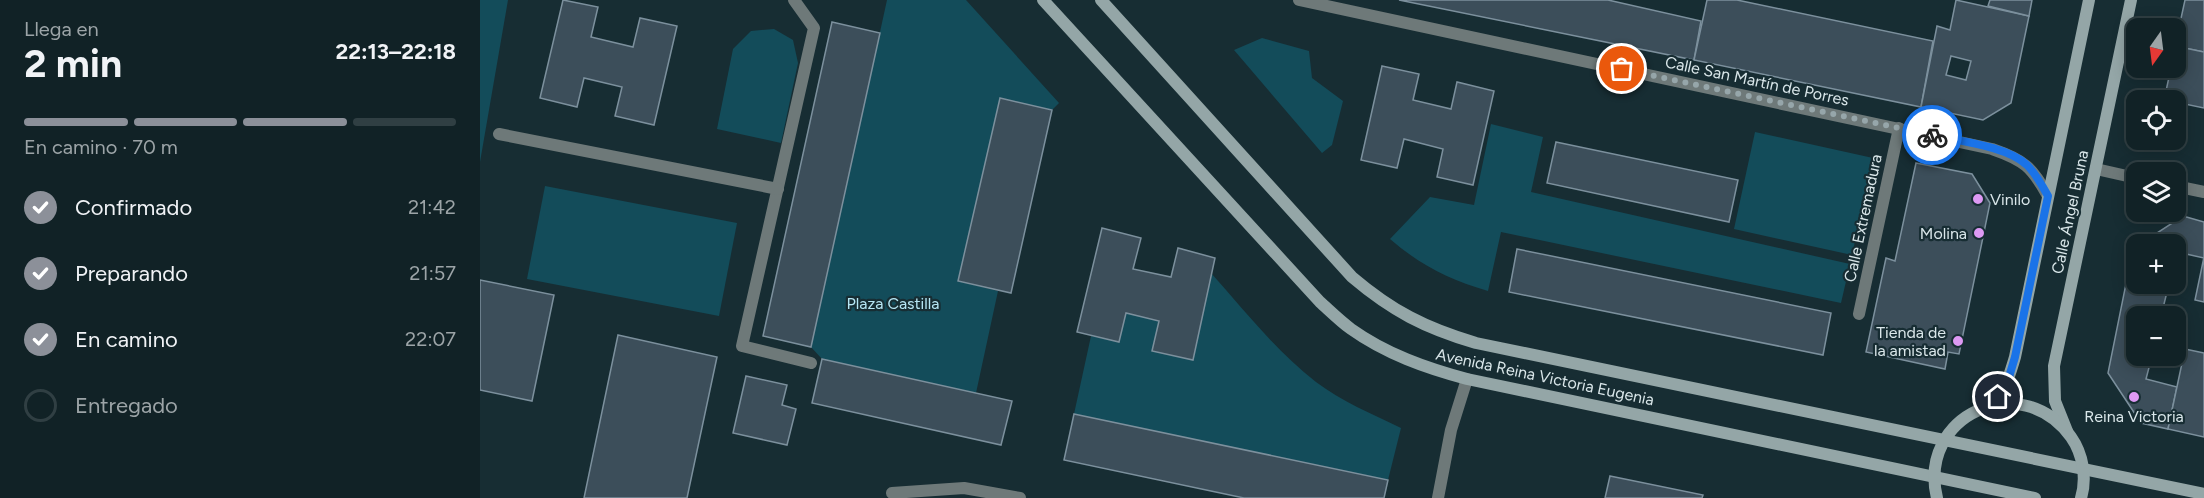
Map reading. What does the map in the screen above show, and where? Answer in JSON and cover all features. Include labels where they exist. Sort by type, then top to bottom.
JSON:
[{"type":"main road","name":"Avenida Reina Victoria Eugenia","points":[[1043,0],[1320,302],[1351,329],[1386,350],[1424,368],[1467,379],[2035,498]]},
{"type":"main road","name":"Avenida Reina Victoria Eugenia","points":[[1101,0],[1352,277],[1378,300],[1440,332],[1476,343],[2204,494]]},
{"type":"main road","name":"Calle Ángel Bruna","points":[[1986,407],[2006,387],[2015,357],[2089,0]]},
{"type":"main road","name":"Calle Ángel Bruna","points":[[2067,431],[2055,401],[2054,366],[2131,0]]},
{"type":"main road","points":[[1937,498],[1935,463],[1944,440],[1952,429],[1962,420],[1986,407],[2008,403],[2030,406],[2050,416],[2067,431],[2075,442],[2083,468],[2081,498]]},
{"type":"street","points":[[794,0],[814,28],[742,346],[811,363]]},
{"type":"street","name":"Calle San Martín de Porres","points":[[1299,0],[1992,149],[2026,163],[2048,196]]},
{"type":"street","name":"Calle Extremadura","points":[[1859,314],[1899,128]]},
{"type":"street","points":[[499,134],[778,189]]},
{"type":"street","points":[[2096,169],[2126,176]]},
{"type":"street","points":[[2186,188],[2204,192]]},
{"type":"street","points":[[1438,498],[1451,430],[1467,379]]},
{"type":"street","points":[[892,493],[964,488],[1020,498]]},
{"type":"green space","points":[[480,0],[508,0],[480,162]]},
{"type":"green space","name":"Plaza Castilla","points":[[887,0],[966,0],[1059,103],[1052,110],[1000,99],[958,281],[998,291],[976,393],[822,359],[811,347]]},
{"type":"green space","points":[[774,29],[793,40],[798,63],[781,143],[717,129],[733,49],[751,31]]},
{"type":"green space","points":[[1262,38],[1309,51],[1312,78],[1343,101],[1332,145],[1322,153],[1234,50]]},
{"type":"green space","points":[[1491,124],[1543,137],[1531,192],[1850,264],[1841,303],[1501,232],[1488,291],[1436,271],[1390,239],[1430,197],[1474,205]]},
{"type":"green space","points":[[1755,132],[1873,158],[1852,255],[1734,229]]},
{"type":"green space","points":[[545,186],[737,223],[719,316],[527,279]]},
{"type":"green space","points":[[1211,273],[1274,344],[1301,370],[1346,401],[1401,428],[1388,480],[1074,414],[1091,336],[1119,342],[1126,313],[1159,321],[1153,351],[1193,360]]},
{"type":"building","points":[[563,0],[598,7],[591,37],[633,47],[640,18],[677,26],[654,125],[615,116],[622,87],[584,78],[577,107],[540,98]]},
{"type":"building","points":[[1399,0],[1608,0],[1701,21],[1694,60]]},
{"type":"building","points":[[1707,0],[1737,0],[1933,41],[1921,107],[1694,60]]},
{"type":"building","points":[[1956,0],[2029,16],[2011,103],[1983,120],[1921,107],[1937,26],[1950,30]],"holes":[[[1951,56],[1971,61],[1966,80],[1946,75]]]},
{"type":"building","points":[[1990,0],[2032,0],[2029,16],[1988,6]]},
{"type":"building","points":[[2185,0],[2204,0],[2204,52],[2186,48],[2186,18],[2181,18]]},
{"type":"building","points":[[832,22],[880,33],[811,347],[763,336]]},
{"type":"building","points":[[2186,48],[2204,52],[2204,108],[2186,104],[2186,90],[2166,90],[2169,78],[2186,78]]},
{"type":"building","points":[[1382,66],[1419,74],[1413,100],[1451,109],[1457,82],[1494,91],[1473,185],[1437,177],[1443,149],[1404,139],[1397,168],[1361,160]]},
{"type":"building","points":[[1000,98],[1052,110],[1011,293],[958,281]]},
{"type":"building","points":[[1556,142],[1738,180],[1729,222],[1547,183]]},
{"type":"building","points":[[1916,163],[1972,174],[1990,203],[1959,354],[1948,352],[1945,369],[1866,352],[1886,258],[1895,261]]},
{"type":"building","points":[[2186,217],[2204,222],[2204,258],[2186,254],[2186,234],[2155,234],[2174,222],[2186,222]]},
{"type":"building","points":[[1102,228],[1141,238],[1133,269],[1171,277],[1178,248],[1215,258],[1193,360],[1152,351],[1159,321],[1126,313],[1119,342],[1077,332]]},
{"type":"building","points":[[1517,249],[1831,313],[1823,355],[1509,292]]},
{"type":"building","points":[[2204,257],[2204,302],[2195,300]]},
{"type":"building","points":[[480,280],[554,295],[532,401],[480,390]]},
{"type":"building","points":[[2126,284],[2126,294],[2166,294],[2164,306],[2126,306],[2126,366],[2149,366],[2146,379],[2177,387],[2168,429],[2141,423],[2108,373]]},
{"type":"building","points":[[618,335],[717,357],[687,498],[584,498]]},
{"type":"building","points":[[2186,349],[2204,353],[2204,437],[2168,429],[2181,366],[2186,366]]},
{"type":"building","points":[[822,359],[1012,401],[1001,445],[812,403]]},
{"type":"building","points":[[746,376],[787,385],[782,405],[796,409],[787,445],[733,433]]},
{"type":"building","points":[[1074,414],[1388,480],[1384,498],[1244,498],[1064,460]]},
{"type":"building","points":[[1610,476],[1703,495],[1702,498],[1605,498]]},
{"type":"way so far","points":[[1622,69],[1932,135]]},
{"type":"place","name":"Vinilo","points":[[1978,199]]},
{"type":"place","name":"Molina","points":[[1979,233]]},
{"type":"place","name":"Tienda de la amistad","points":[[1958,341]]},
{"type":"place","name":"Reina Victoria","points":[[2134,397]]},
{"type":"route","points":[[1932,135],[1992,149],[2026,163],[2048,196],[2015,357],[2006,387],[1998,397]]}]
